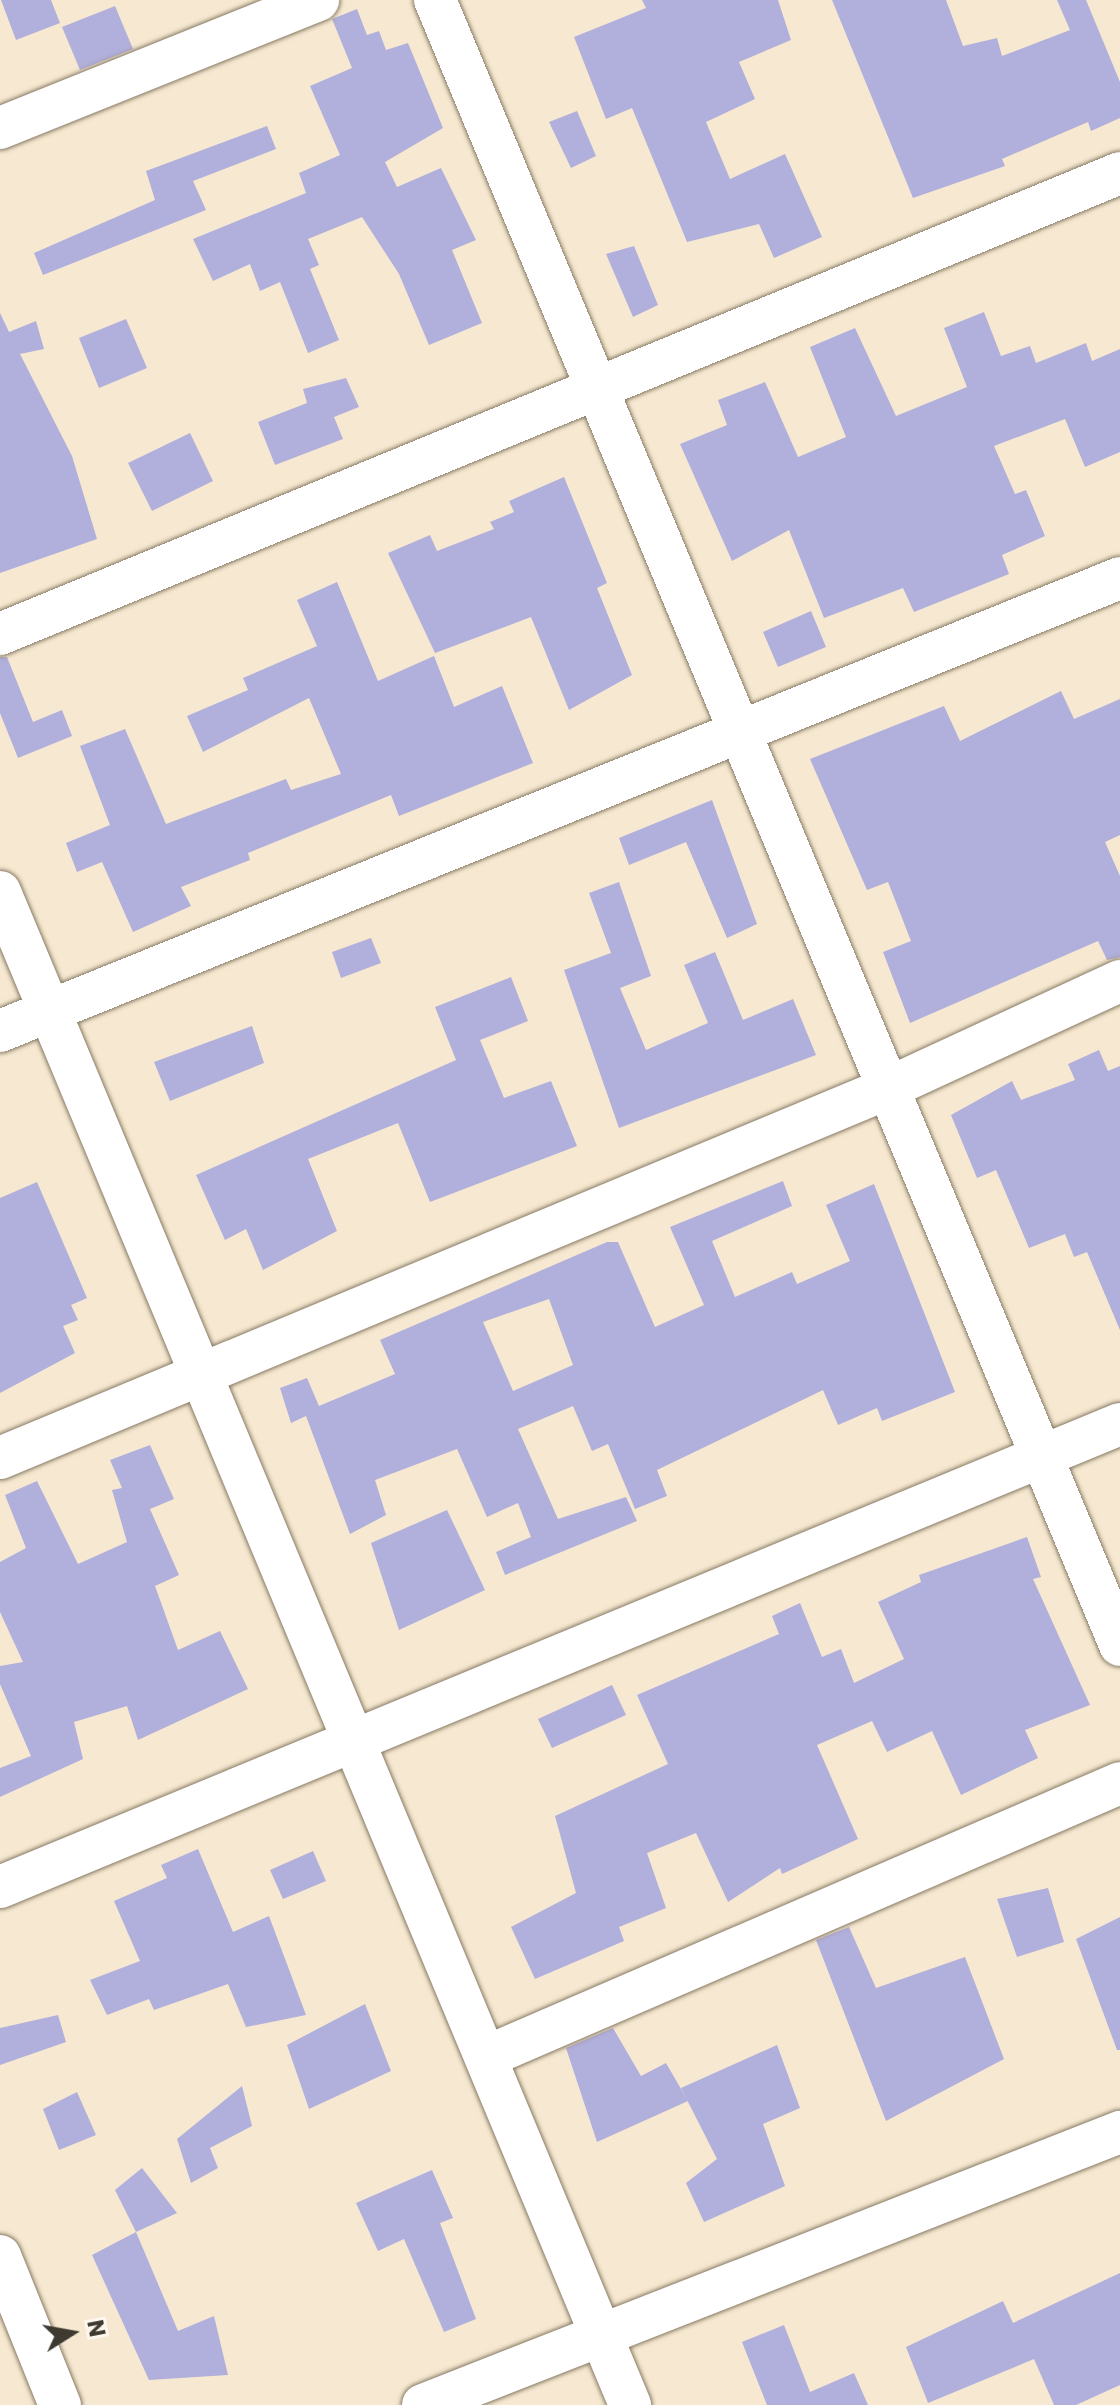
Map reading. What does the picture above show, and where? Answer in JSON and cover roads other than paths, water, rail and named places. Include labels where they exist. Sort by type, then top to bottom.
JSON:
[{"type":"street","points":[[0,128],[318,0]]},
{"type":"street","points":[[435,0],[598,383],[736,730],[1038,1457],[1120,1645]]},
{"type":"street","points":[[0,634],[598,383],[1120,173]]},
{"type":"street","points":[[0,1031],[736,730],[1120,578]]},
{"type":"street","points":[[0,892],[353,1742],[488,2056],[630,2405]]},
{"type":"street","points":[[0,1458],[886,1089],[1120,981]]},
{"type":"street","points":[[0,1887],[1120,1424]]},
{"type":"street","points":[[488,2056],[1120,1783]]},
{"type":"street","points":[[423,2405],[1120,2132]]},
{"type":"street","points":[[0,2256],[60,2405]]}]
